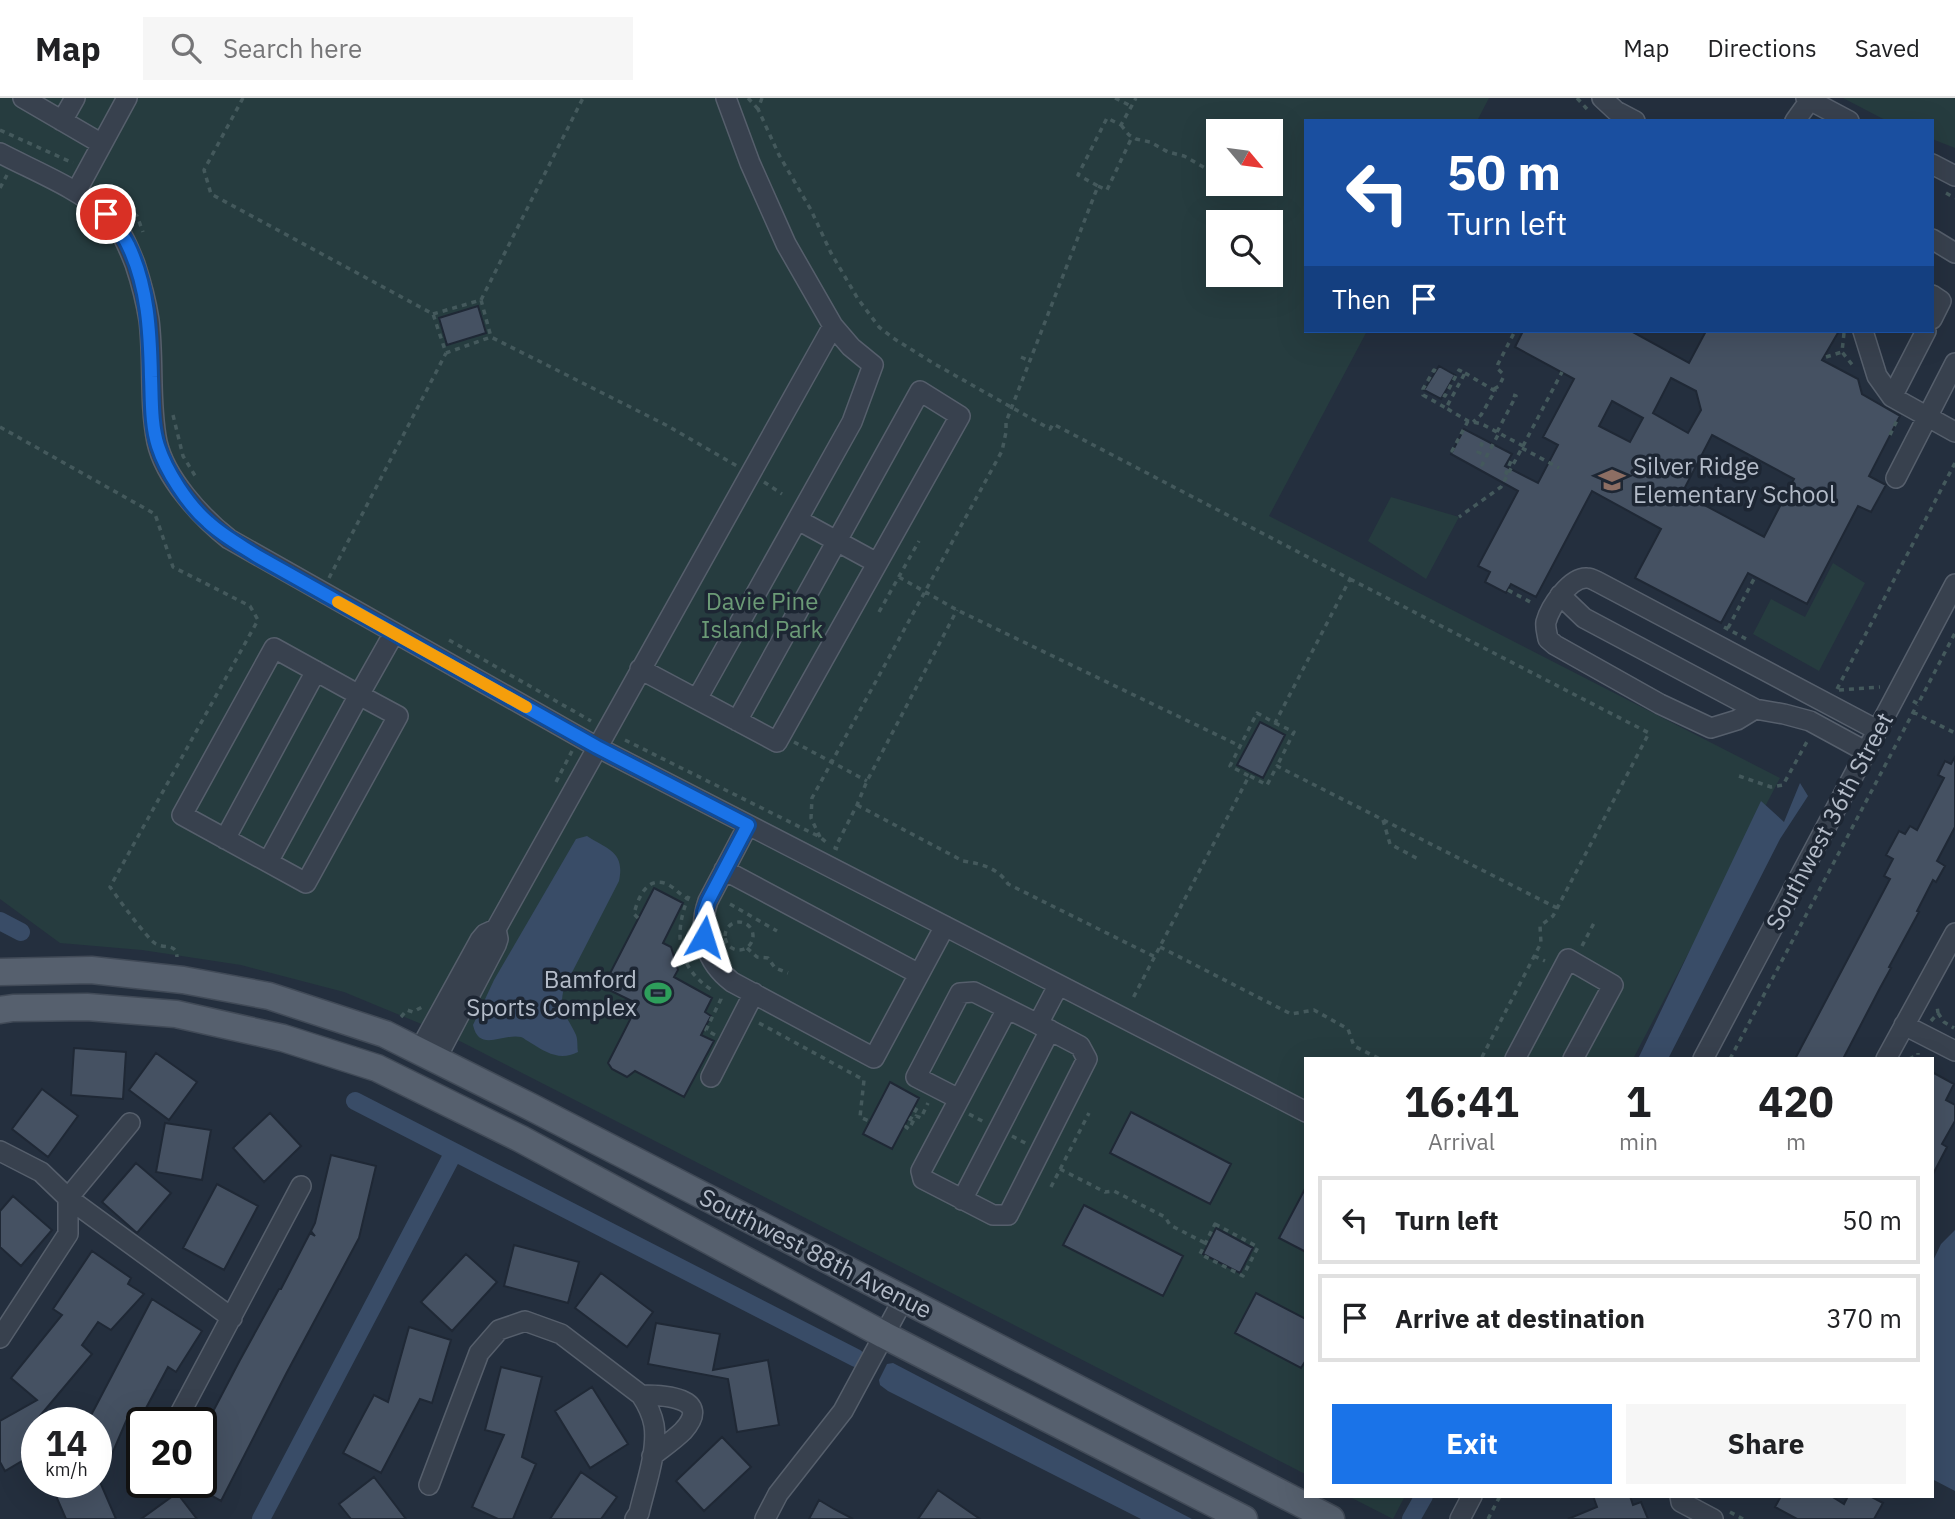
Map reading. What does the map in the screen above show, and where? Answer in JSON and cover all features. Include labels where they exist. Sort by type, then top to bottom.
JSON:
[{"type":"main road","name":"Southwest 88th Avenue","points":[[0,972],[91,970],[183,980],[269,996],[385,1034],[1331,1519]]},
{"type":"main road","name":"Southwest 88th Avenue","points":[[0,1010],[87,1007],[176,1014],[283,1038],[377,1068],[521,1139],[884,1335],[1244,1519]]},
{"type":"street","points":[[23,98],[102,144]]},
{"type":"street","points":[[62,121],[75,98]]},
{"type":"street","points":[[76,192],[127,98]]},
{"type":"street","points":[[697,699],[852,422],[873,365],[850,347],[833,326],[786,244],[750,163],[726,98]]},
{"type":"street","points":[[1602,98],[1616,111],[1631,119]]},
{"type":"street","points":[[1797,119],[1808,99],[1845,119]]},
{"type":"street","points":[[0,153],[76,192],[106,214],[128,244],[141,281],[149,321],[157,444],[166,466],[187,497],[206,521],[229,539],[597,747],[1304,1111]]},
{"type":"street","points":[[1934,165],[1955,176]]},
{"type":"street","points":[[1934,240],[1955,253]]},
{"type":"street","points":[[1934,296],[1941,301],[1934,314]]},
{"type":"street","points":[[428,1055],[496,945],[496,929],[833,326]]},
{"type":"street","points":[[1864,333],[1877,376],[1897,405],[1927,416],[1955,432]]},
{"type":"street","points":[[1897,405],[1925,333]]},
{"type":"street","points":[[1896,478],[1955,363]]},
{"type":"street","points":[[640,669],[697,699],[737,721],[777,742],[960,416],[920,391],[737,721]]},
{"type":"street","points":[[798,520],[877,563]]},
{"type":"street","points":[[1755,709],[1737,720],[1711,728],[1660,704],[1555,645],[1548,639],[1546,623],[1560,595],[1577,580],[1587,578],[1877,730]]},
{"type":"street","name":"Southwest 36th Street","points":[[1704,1057],[1955,584]]},
{"type":"street","points":[[1560,595],[1584,618],[1755,709],[1784,714],[1819,725],[1865,751]]},
{"type":"street","points":[[268,862],[394,633]]},
{"type":"street","points":[[274,648],[316,671],[398,716],[306,883],[182,815],[274,648]]},
{"type":"street","points":[[225,839],[316,671]]},
{"type":"street","points":[[748,825],[704,912],[706,948],[710,956],[724,975],[874,1058],[945,926]]},
{"type":"street","points":[[724,870],[919,974]]},
{"type":"street","points":[[1887,1057],[1955,933]]},
{"type":"street","points":[[1517,1057],[1568,959],[1613,985],[1574,1057]]},
{"type":"street","points":[[962,1200],[1044,1027],[1058,986]]},
{"type":"street","points":[[961,1105],[916,1077],[960,993],[974,992],[1044,1027],[1080,1046],[1087,1059],[1008,1215],[993,1214],[962,1200],[923,1179],[921,1171],[961,1105],[1007,1009]]},
{"type":"street","points":[[711,1077],[754,993]]},
{"type":"street","points":[[1904,1025],[1955,1051]]},
{"type":"street","points":[[0,1338],[68,1234],[68,1198],[130,1123]]},
{"type":"street","points":[[0,1151],[41,1172],[68,1198],[232,1318]]},
{"type":"street","points":[[184,1407],[301,1186]]},
{"type":"street","points":[[765,1519],[778,1494],[843,1411],[904,1298]]},
{"type":"street","points":[[429,1485],[478,1353],[499,1330],[525,1321],[561,1334],[641,1395],[649,1407],[654,1424],[654,1438],[642,1517]]},
{"type":"street","points":[[641,1395],[674,1397],[688,1404],[692,1410],[692,1417],[683,1432],[652,1456]]},
{"type":"street","points":[[1460,1519],[1471,1498]]},
{"type":"street","points":[[1680,1498],[1681,1502],[1713,1519]]},
{"type":"path","points":[[243,98],[204,170],[211,194],[433,314],[446,353]]},
{"type":"path","points":[[491,337],[481,300],[583,98]]},
{"type":"path","points":[[748,98],[758,109],[779,155],[858,299],[879,327],[901,344],[1051,429],[1053,424],[1649,733],[1553,916],[1540,926],[1541,943],[1482,1057]]},
{"type":"path","points":[[758,109],[762,98]]},
{"type":"path","points":[[1115,98],[1131,106]]},
{"type":"path","points":[[1121,125],[1136,98]]},
{"type":"path","points":[[1132,137],[1107,190],[1078,175],[1107,118],[1121,125],[1132,137],[1184,156],[1206,168]]},
{"type":"path","points":[[0,130],[75,163]]},
{"type":"path","points":[[0,188],[10,171]]},
{"type":"path","points":[[820,837],[811,818],[810,803],[1002,451],[1011,408],[1098,186]]},
{"type":"path","points":[[119,200],[137,216],[145,240]]},
{"type":"path","points":[[433,314],[481,300]]},
{"type":"path","points":[[1474,422],[1488,405],[1502,375],[1497,368],[1498,364],[1514,333]]},
{"type":"path","points":[[323,593],[446,353],[491,337],[668,426],[742,469]]},
{"type":"path","points":[[1826,357],[1842,352]]},
{"type":"path","points":[[1021,357],[1030,361]]},
{"type":"path","points":[[1436,371],[1434,370],[1423,389],[1423,395],[1468,421],[1482,424],[1559,468]]},
{"type":"path","points":[[1443,395],[1445,396],[1459,370],[1494,389]]},
{"type":"path","points":[[1459,517],[1501,487],[1562,372]]},
{"type":"path","points":[[1446,408],[1465,373]]},
{"type":"path","points":[[1483,466],[1516,396],[1513,395]]},
{"type":"path","points":[[1890,435],[1897,405]]},
{"type":"path","points":[[173,415],[183,456],[203,488]]},
{"type":"path","points":[[1482,424],[1484,419],[1487,420]]},
{"type":"path","points":[[1453,451],[1468,421]]},
{"type":"path","points":[[0,427],[155,514],[173,567],[250,606],[258,620],[110,887],[155,944],[174,948],[177,957]]},
{"type":"path","points":[[1480,443],[1482,444],[1478,452],[1486,456]]},
{"type":"path","points":[[1508,474],[1509,460]]},
{"type":"path","points":[[1830,704],[1955,463]]},
{"type":"path","points":[[759,479],[782,494]]},
{"type":"path","points":[[879,612],[919,541]]},
{"type":"path","points":[[899,577],[957,610],[1240,746]]},
{"type":"path","points":[[1728,628],[1755,577]]},
{"type":"path","points":[[1275,723],[1350,579]]},
{"type":"path","points":[[835,848],[957,610]]},
{"type":"path","points":[[449,640],[592,723]]},
{"type":"path","points":[[1731,1057],[1917,704]]},
{"type":"path","points":[[1913,712],[1955,733]]},
{"type":"path","points":[[1257,713],[1294,732],[1267,785],[1230,765],[1240,746],[1257,713]]},
{"type":"path","points":[[1739,776],[1772,787],[1783,785],[1810,735],[1819,725]]},
{"type":"path","points":[[619,738],[630,741],[820,837],[847,854]]},
{"type":"path","points":[[800,746],[867,781]]},
{"type":"path","points":[[553,786],[572,750]]},
{"type":"path","points":[[1277,766],[1557,908]]},
{"type":"path","points":[[1132,1000],[1249,776]]},
{"type":"path","points":[[857,805],[963,861],[979,863],[1002,874],[1008,884],[1155,957]]},
{"type":"path","points":[[1383,820],[1390,844],[1420,860]]},
{"type":"path","points":[[638,918],[634,914],[636,906],[643,890],[650,884],[665,883],[688,899]]},
{"type":"path","points":[[730,904],[777,931]]},
{"type":"path","points":[[740,922],[741,911]]},
{"type":"path","points":[[740,922],[748,925],[753,933],[752,942],[741,950],[732,949],[725,937],[730,925],[740,922]]},
{"type":"path","points":[[1573,962],[1594,923]]},
{"type":"path","points":[[747,947],[757,957],[768,958],[775,968],[788,973]]},
{"type":"path","points":[[1160,947],[1291,1014],[1314,1010],[1348,1028],[1354,1046],[1376,1057]]},
{"type":"path","points":[[1534,956],[1545,961]]},
{"type":"path","points":[[401,1017],[407,1010],[419,1010],[426,1003]]},
{"type":"path","points":[[1938,1013],[1944,1022],[1955,1029]]},
{"type":"path","points":[[759,1024],[864,1080],[860,1117],[869,1122]]},
{"type":"path","points":[[922,1105],[920,1109],[916,1107],[906,1127],[909,1129],[916,1116],[921,1118],[933,1095]]},
{"type":"path","points":[[961,1105],[989,1124]]},
{"type":"path","points":[[1051,1187],[1089,1113]]},
{"type":"path","points":[[1007,1134],[1032,1147]]},
{"type":"path","points":[[1060,1169],[1105,1192],[1114,1191],[1165,1217],[1170,1225],[1205,1243]]},
{"type":"path","points":[[1215,1224],[1258,1247],[1243,1276],[1200,1254],[1205,1243],[1215,1224]]},
{"type":"path","points":[[1488,1519],[1499,1498]]},
{"type":"green space","name":"Davie Pine Island Park","points":[[0,98],[1489,98],[1478,119],[1304,119],[1304,333],[1366,333],[1269,516],[1780,778],[1634,1057],[1304,1057],[1304,1473],[448,1035],[344,992],[241,965],[142,950],[60,943],[0,899]]},
{"type":"green space","points":[[1843,98],[1955,98],[1955,148],[1934,140],[1934,119],[1883,119]]},
{"type":"green space","points":[[1391,497],[1459,517],[1426,579],[1368,541]]},
{"type":"green space","points":[[1833,563],[1865,583],[1819,671],[1753,634],[1771,599],[1805,617]]},
{"type":"green space","points":[[1352,1498],[1404,1498],[1393,1519]]},
{"type":"water","points":[[1800,783],[1808,796],[1780,839],[1669,1057],[1639,1057],[1761,801],[1784,822]]},
{"type":"water","points":[[587,836],[614,853],[620,864],[620,871],[619,881],[562,996],[563,1008],[576,1035],[578,1052],[565,1056],[554,1055],[521,1037],[514,1036],[492,1040],[480,1038],[473,1025],[494,980],[576,839]]},
{"type":"water","points":[[1955,1230],[1955,1491],[1934,1480],[1934,1259],[1941,1244]]},
{"type":"water","points":[[893,1363],[1192,1519],[1141,1519],[888,1391],[880,1385],[879,1380],[887,1364]]},
{"type":"building","points":[[478,306],[486,333],[447,345],[439,318]]},
{"type":"building","points":[[1522,333],[1635,333],[1689,363],[1705,333],[1838,333],[1822,360],[1858,379],[1862,394],[1900,416],[1869,476],[1886,485],[1871,512],[1858,506],[1807,604],[1748,573],[1721,623],[1635,578],[1661,529],[1592,491],[1536,597],[1511,584],[1506,593],[1485,582],[1490,572],[1478,566],[1518,491],[1451,454],[1464,429],[1512,454],[1505,466],[1538,483],[1558,445],[1543,437],[1574,379],[1515,347]],"holes":[[[1671,378],[1696,391],[1701,410],[1688,433],[1653,413]],[[1612,401],[1643,418],[1630,442],[1599,426]],[[1712,435],[1794,479],[1764,537],[1682,493]]]},
{"type":"building","points":[[1439,366],[1455,375],[1441,399],[1424,390]]},
{"type":"building","points":[[1260,722],[1285,735],[1263,778],[1237,765]]},
{"type":"building","points":[[1955,757],[1955,827],[1937,861],[1945,866],[1936,882],[1933,880],[1844,1057],[1796,1057],[1890,879],[1884,876],[1893,859],[1886,855],[1899,831],[1905,834],[1910,826],[1917,830],[1944,778],[1938,775],[1945,761],[1951,764]]},
{"type":"building","name":"Bamford Sports Complex","points":[[654,888],[683,903],[663,943],[671,947],[678,970],[674,977],[712,998],[705,1012],[711,1016],[701,1035],[714,1041],[684,1097],[635,1071],[627,1077],[612,1069],[608,1063],[638,1004],[603,987]]},
{"type":"building","points":[[74,1048],[126,1052],[123,1099],[71,1095]]},
{"type":"building","points":[[156,1053],[197,1082],[169,1120],[129,1090]]},
{"type":"building","points":[[1934,1073],[1954,1084],[1946,1100],[1955,1105],[1955,1121],[1942,1144],[1947,1147],[1934,1172]]},
{"type":"building","points":[[890,1082],[919,1098],[892,1149],[863,1134]]},
{"type":"building","points":[[42,1089],[78,1116],[48,1157],[12,1129]]},
{"type":"building","points":[[1131,1112],[1231,1164],[1210,1204],[1110,1153]]},
{"type":"building","points":[[270,1113],[301,1146],[264,1182],[233,1148]]},
{"type":"building","points":[[165,1123],[211,1130],[202,1180],[156,1172]]},
{"type":"building","points":[[331,1155],[376,1166],[359,1238],[221,1501],[216,1498],[215,1407],[310,1233],[315,1236],[311,1231]]},
{"type":"building","points":[[136,1163],[171,1193],[137,1233],[102,1202]]},
{"type":"building","points":[[217,1184],[258,1206],[224,1270],[183,1248]]},
{"type":"building","points":[[1304,1191],[1304,1251],[1279,1238]]},
{"type":"building","points":[[13,1196],[52,1230],[21,1266],[0,1247],[0,1211]]},
{"type":"building","points":[[1084,1205],[1183,1256],[1163,1296],[1063,1245]]},
{"type":"building","points":[[1216,1228],[1253,1248],[1240,1273],[1203,1254]]},
{"type":"building","points":[[514,1245],[579,1262],[568,1303],[504,1286]]},
{"type":"building","points":[[92,1251],[131,1278],[128,1284],[144,1294],[111,1330],[98,1322],[82,1345],[92,1354],[47,1407],[25,1407],[37,1400],[11,1378],[62,1315],[53,1309]]},
{"type":"building","points":[[466,1254],[497,1282],[452,1331],[421,1302]]},
{"type":"building","points":[[601,1273],[653,1312],[627,1347],[575,1308]]},
{"type":"building","points":[[1256,1293],[1304,1318],[1304,1363],[1301,1368],[1235,1333]]},
{"type":"building","points":[[152,1299],[202,1331],[176,1372],[168,1367],[147,1407],[126,1407],[126,1421],[112,1454],[112,1407],[95,1407]]},
{"type":"building","points":[[656,1323],[720,1334],[713,1370],[768,1360],[779,1425],[737,1432],[728,1379],[648,1364]]},
{"type":"building","points":[[409,1327],[451,1340],[432,1403],[420,1399],[381,1473],[343,1453],[374,1395],[388,1402]]},
{"type":"building","points":[[501,1367],[542,1377],[522,1457],[536,1464],[513,1519],[498,1519],[472,1507],[504,1435],[485,1430]]},
{"type":"building","points":[[592,1387],[628,1444],[590,1468],[555,1411]]},
{"type":"building","points":[[21,1409],[21,1462],[5,1471],[0,1462],[0,1421]]},
{"type":"building","points":[[722,1437],[751,1467],[704,1511],[676,1481]]},
{"type":"building","points":[[581,1472],[617,1497],[601,1519],[550,1519]]},
{"type":"building","points":[[374,1477],[406,1519],[351,1519],[339,1504]]},
{"type":"building","points":[[938,1490],[980,1519],[918,1519]]},
{"type":"building","points":[[57,1498],[107,1498],[116,1519],[66,1519]]},
{"type":"building","points":[[170,1498],[181,1498],[197,1519],[141,1519]]},
{"type":"building","points":[[1594,1498],[1631,1498],[1633,1505],[1641,1502],[1648,1519],[1568,1519],[1597,1507]]},
{"type":"building","points":[[1780,1498],[1834,1498],[1844,1504],[1847,1498],[1874,1498],[1883,1503],[1874,1519],[1797,1519],[1775,1507]]},
{"type":"building","points":[[819,1500],[834,1509],[853,1519],[809,1519]]},
{"type":"waterway","points":[[0,921],[21,932]]},
{"type":"waterway","points":[[355,1101],[856,1358]]},
{"type":"waterway","points":[[261,1519],[454,1152]]},
{"type":"waterway","points":[[1411,1519],[1423,1498]]},
{"type":"slow traffic","points":[[338,602],[526,707]]},
{"type":"place","name":"Silver Ridge Elementary School","points":[[1612,480]]},
{"type":"place","name":"Bamford Sports Complex","points":[[658,993]]},
{"type":"route","points":[[106,214],[128,244],[141,281],[149,321],[157,444],[166,466],[206,521],[257,556],[580,737],[748,825],[708,901],[704,912],[704,937]]}]
